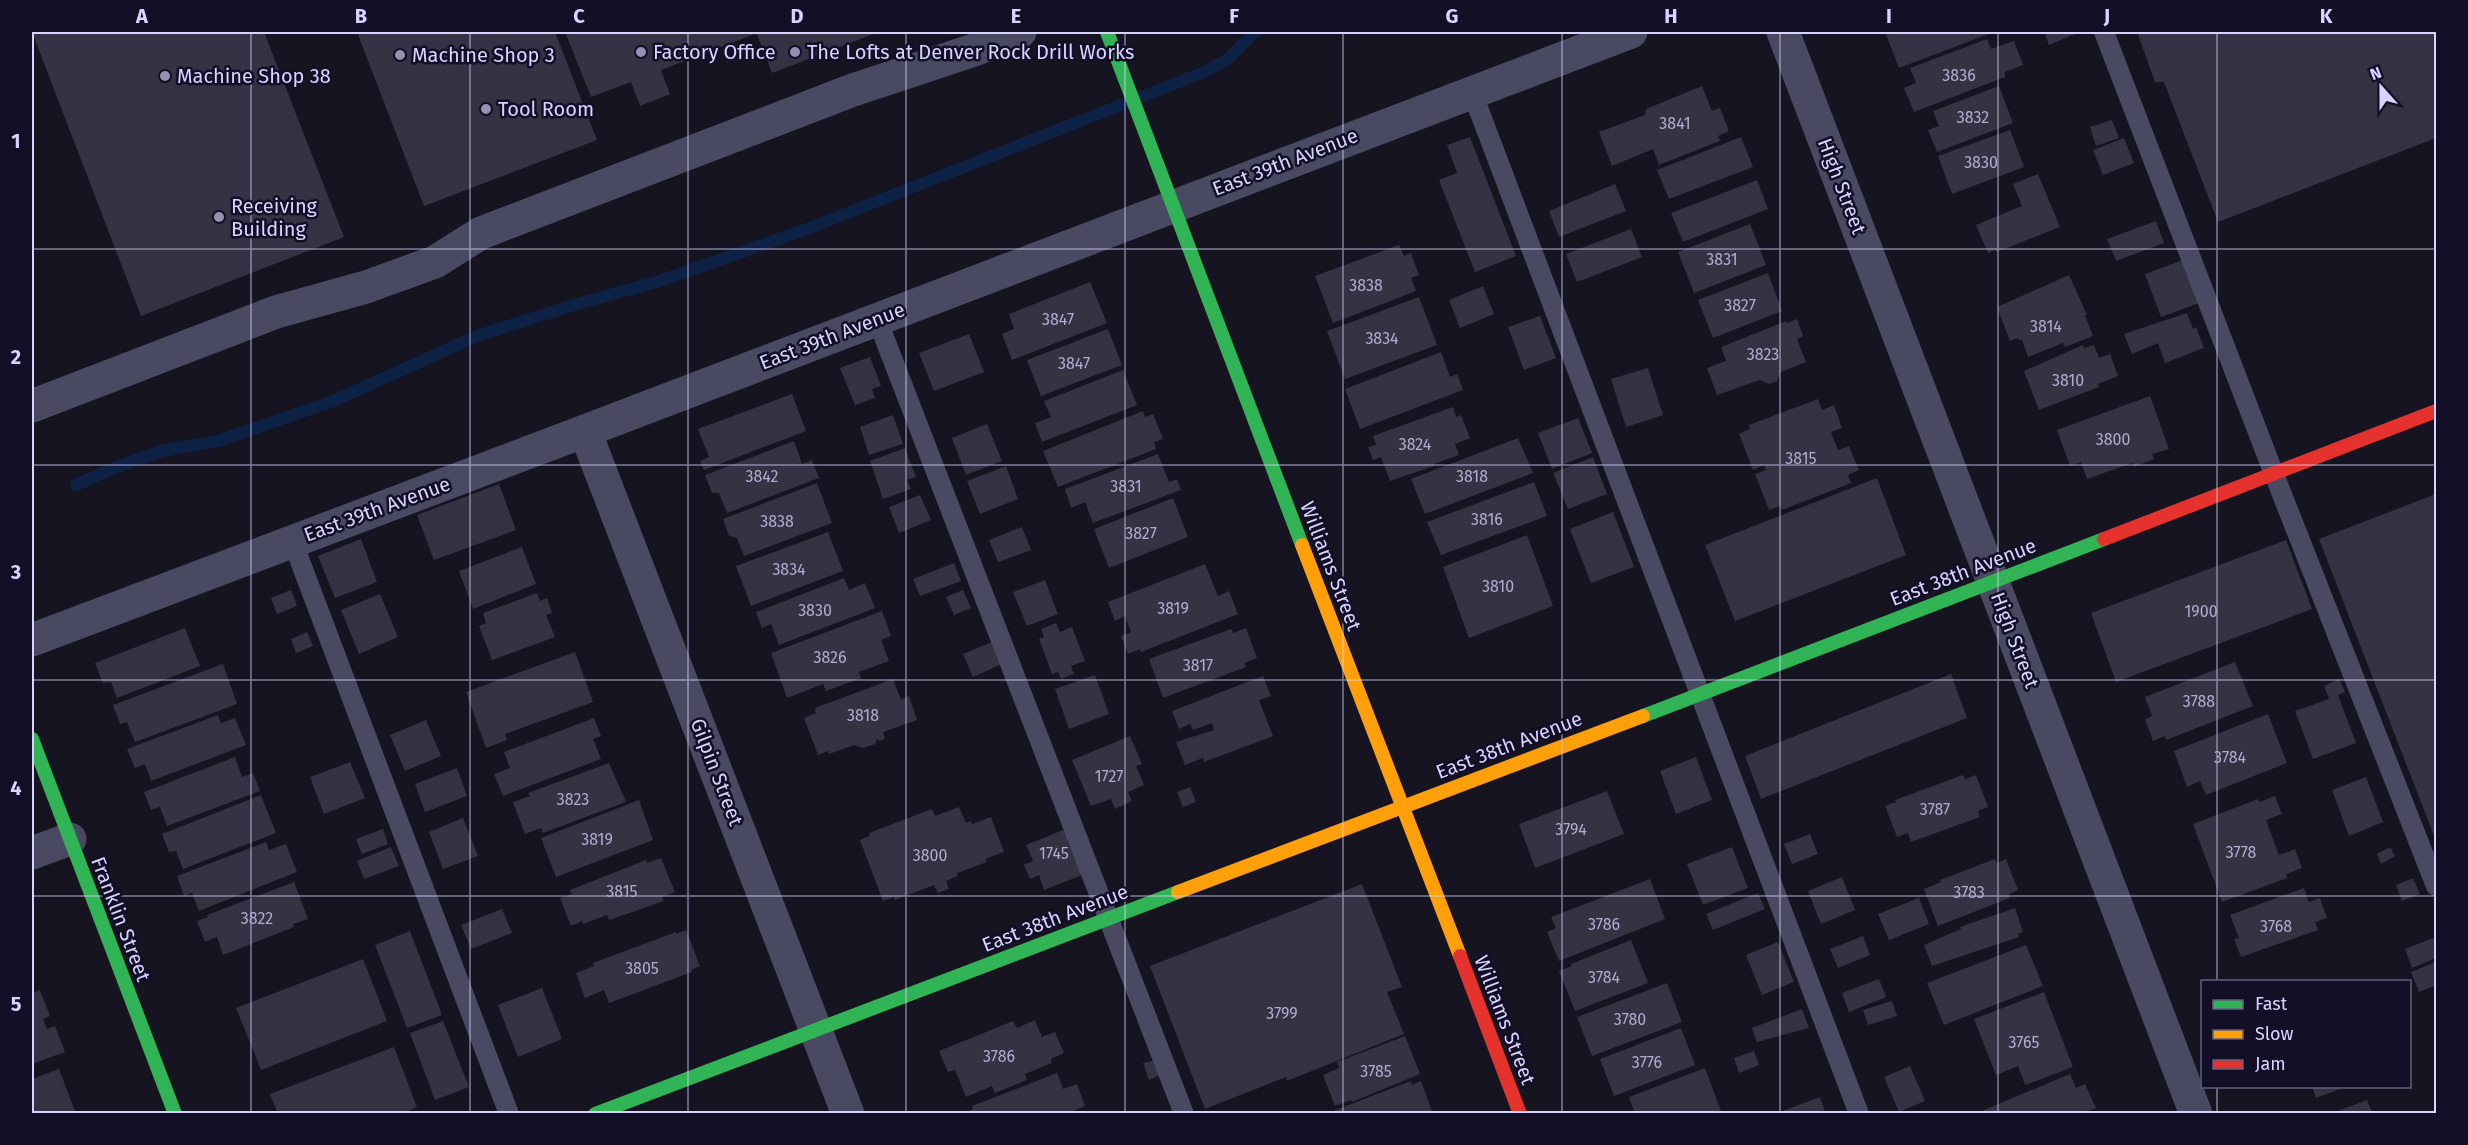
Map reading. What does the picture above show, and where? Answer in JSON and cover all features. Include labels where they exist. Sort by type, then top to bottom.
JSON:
[{"type":"street","points":[[32,406],[276,312],[366,287],[435,262],[481,233],[853,90],[977,49],[1020,32]]},
{"type":"street","name":"East 39th Avenue","points":[[32,640],[1631,32]]},
{"type":"street","name":"High Street","points":[[1783,32],[2196,1113]]},
{"type":"street","name":"Williams Street","points":[[1109,36],[1520,1113]]},
{"type":"street","name":"East 38th Avenue","points":[[595,1113],[1700,694],[2436,411]]},
{"type":"street","name":"Gilpin Street","points":[[585,431],[848,1113]]},
{"type":"street","name":"Franklin Street","points":[[32,740],[175,1113]]},
{"type":"street","points":[[32,853],[70,839]]},
{"type":"lane","points":[[2104,32],[2436,886]]},
{"type":"lane","points":[[1472,92],[1859,1113]]},
{"type":"lane","points":[[877,319],[1184,1113]]},
{"type":"lane","points":[[292,540],[509,1113]]},
{"type":"building","points":[[32,32],[264,32],[344,237],[141,316]]},
{"type":"building","name":"Tool Room","points":[[357,32],[555,32],[597,140],[424,206]]},
{"type":"building","name":"Factory Office","points":[[565,32],[754,32],[755,34],[661,70],[670,94],[640,106],[631,82],[591,97]]},
{"type":"building","name":"The Lofts at Denver Rock Drill Works","points":[[756,32],[879,32],[772,73]]},
{"type":"building","points":[[1885,32],[1994,32],[1899,68]]},
{"type":"building","points":[[2044,32],[2080,32],[2049,45]]},
{"type":"building","points":[[2137,32],[2436,32],[2436,138],[2218,222],[2164,82],[2155,82]]},
{"type":"building","points":[[1987,39],[1991,49],[2014,41],[2023,65],[2005,72],[2005,77],[1914,112],[1904,88],[1916,83],[1910,68]]},
{"type":"building","points":[[1702,86],[1712,111],[1720,108],[1729,131],[1718,136],[1720,141],[1659,165],[1653,149],[1612,166],[1599,132],[1645,115],[1646,109]]},
{"type":"building","points":[[1999,86],[2013,123],[1937,152],[1928,130],[1939,126],[1933,111]]},
{"type":"building","points":[[2112,120],[2119,138],[2096,146],[2090,127]]},
{"type":"building","points":[[2010,130],[2024,167],[1952,194],[1938,156]]},
{"type":"building","points":[[1470,137],[1516,256],[1475,272],[1439,180],[1457,173],[1447,145]]},
{"type":"building","points":[[1741,137],[1753,167],[1669,199],[1657,170]]},
{"type":"building","points":[[2124,138],[2134,163],[2103,175],[2093,150]]},
{"type":"building","points":[[2038,174],[2060,227],[1988,253],[1976,225],[2022,206],[2013,184]]},
{"type":"building","points":[[1757,180],[1768,209],[1683,242],[1671,213]]},
{"type":"building","points":[[1615,184],[1626,211],[1559,237],[1549,211]]},
{"type":"building","points":[[2156,221],[2164,243],[2116,261],[2107,239]]},
{"type":"building","points":[[1750,224],[1766,265],[1694,293],[1678,252]]},
{"type":"building","points":[[1631,229],[1642,257],[1577,282],[1566,254]]},
{"type":"building","points":[[1399,245],[1404,256],[1411,253],[1419,275],[1411,278],[1416,291],[1333,323],[1315,276]]},
{"type":"building","points":[[2183,260],[2199,303],[2161,317],[2145,274]]},
{"type":"building","points":[[1768,273],[1782,311],[1713,338],[1698,300]]},
{"type":"building","points":[[2069,275],[2087,315],[2085,315],[2093,336],[2065,347],[2063,343],[2028,357],[2022,340],[2018,338],[2010,341],[1997,307]]},
{"type":"building","points":[[1090,282],[1107,323],[1012,360],[1002,334],[1014,329],[1009,314]]},
{"type":"building","points":[[1483,286],[1494,314],[1460,328],[1449,300]]},
{"type":"building","points":[[1419,297],[1437,345],[1345,379],[1327,331]]},
{"type":"building","points":[[2187,313],[2193,329],[2196,327],[2204,348],[2165,363],[2158,343],[2132,354],[2124,334]]},
{"type":"building","points":[[1540,316],[1556,358],[1524,370],[1508,327]]},
{"type":"building","points":[[1797,319],[1803,336],[1797,339],[1806,362],[1781,372],[1777,381],[1769,384],[1760,380],[1717,395],[1707,368],[1726,361],[1721,347],[1786,321],[1787,323]]},
{"type":"building","points":[[1108,329],[1122,365],[1041,396],[1027,360]]},
{"type":"building","points":[[969,334],[984,372],[934,391],[919,353]]},
{"type":"building","points":[[2083,345],[2084,348],[2094,345],[2099,358],[2110,354],[2118,376],[2098,384],[2099,387],[2039,410],[2024,371]]},
{"type":"building","points":[[1441,352],[1450,377],[1457,374],[1463,390],[1360,429],[1345,389]]},
{"type":"building","points":[[870,357],[881,386],[872,389],[875,398],[855,405],[840,368]]},
{"type":"building","points":[[1648,368],[1663,415],[1626,427],[1611,379]]},
{"type":"building","points":[[1123,370],[1137,405],[1042,442],[1035,423],[1051,417],[1044,401]]},
{"type":"building","points":[[792,394],[806,431],[704,470],[700,461],[709,457],[698,429]]},
{"type":"building","points":[[2150,396],[2169,449],[2152,454],[2154,459],[2134,467],[2132,463],[2087,479],[2081,462],[2070,466],[2057,430]]},
{"type":"building","points":[[1818,399],[1822,410],[1834,405],[1842,428],[1831,432],[1838,450],[1849,446],[1859,470],[1848,475],[1851,483],[1782,510],[1780,506],[1769,510],[1755,474],[1766,470],[1764,465],[1753,470],[1739,434],[1750,429],[1749,425]]},
{"type":"building","points":[[1453,407],[1456,417],[1461,415],[1470,438],[1455,444],[1459,455],[1390,481],[1381,457],[1373,460],[1368,447],[1376,445],[1373,436]]},
{"type":"building","points":[[1143,411],[1145,417],[1153,414],[1163,439],[1154,442],[1156,449],[1058,487],[1043,451]]},
{"type":"building","points":[[893,415],[903,444],[869,455],[860,427]]},
{"type":"building","points":[[1578,418],[1592,453],[1552,469],[1538,433]]},
{"type":"building","points":[[987,424],[1002,461],[966,475],[952,438]]},
{"type":"building","points":[[1518,438],[1533,473],[1425,514],[1411,479]]},
{"type":"building","points":[[794,441],[802,464],[812,460],[819,478],[727,513],[719,493],[712,493],[705,475]]},
{"type":"building","points":[[905,448],[916,477],[907,480],[911,489],[883,499],[870,461]]},
{"type":"building","points":[[1158,454],[1169,482],[1177,479],[1181,490],[1093,523],[1085,502],[1071,508],[1065,489]]},
{"type":"building","points":[[1593,457],[1607,494],[1568,509],[1553,473]]},
{"type":"building","points":[[1006,466],[1018,499],[980,514],[967,481]]},
{"type":"building","points":[[1877,478],[1906,555],[1735,621],[1705,545]]},
{"type":"building","points":[[1534,482],[1547,516],[1441,555],[1427,522]]},
{"type":"building","points":[[817,483],[832,523],[744,556],[737,538],[729,536],[723,519]]},
{"type":"building","points":[[499,484],[516,530],[434,560],[417,515]]},
{"type":"building","points":[[2436,494],[2436,841],[2319,539]]},
{"type":"building","points":[[920,495],[931,520],[899,533],[889,507]]},
{"type":"building","points":[[1173,498],[1188,537],[1109,568],[1094,529]]},
{"type":"building","points":[[1613,512],[1634,567],[1591,583],[1570,529]]},
{"type":"building","points":[[1022,527],[1031,550],[998,562],[989,540]]},
{"type":"building","points":[[828,532],[843,571],[751,606],[736,566]]},
{"type":"building","points":[[1527,535],[1553,606],[1469,638],[1443,567]]},
{"type":"building","points":[[361,539],[377,582],[335,598],[318,556]]},
{"type":"building","points":[[2286,540],[2312,609],[2116,682],[2091,613]]},
{"type":"building","points":[[522,547],[536,584],[473,609],[459,571]]},
{"type":"building","points":[[954,563],[961,581],[920,596],[913,579]]},
{"type":"building","points":[[1205,564],[1218,596],[1229,591],[1238,614],[1141,652],[1140,649],[1128,654],[1121,636],[1131,632],[1125,616],[1115,621],[1108,602]]},
{"type":"building","points":[[844,578],[849,590],[865,583],[875,608],[779,645],[771,624],[762,628],[756,612]]},
{"type":"building","points":[[1045,580],[1058,614],[1027,626],[1013,592]]},
{"type":"building","points":[[291,590],[297,606],[277,614],[271,598]]},
{"type":"building","points":[[963,590],[971,608],[954,615],[946,597]]},
{"type":"building","points":[[537,593],[540,601],[547,598],[552,613],[546,615],[555,637],[492,660],[479,626],[486,623],[483,613]]},
{"type":"building","points":[[380,594],[398,637],[359,654],[341,610]]},
{"type":"building","points":[[882,611],[891,636],[881,640],[889,661],[859,672],[861,678],[826,691],[823,684],[787,698],[771,653]]},
{"type":"building","points":[[1056,623],[1060,632],[1072,627],[1085,661],[1071,666],[1074,674],[1061,679],[1058,672],[1052,674],[1039,639],[1044,637],[1041,629]]},
{"type":"building","points":[[185,628],[200,666],[117,698],[111,682],[103,683],[95,663]]},
{"type":"building","points":[[1246,628],[1257,658],[1244,663],[1246,667],[1163,698],[1149,659],[1231,629],[1233,633]]},
{"type":"building","points":[[307,632],[313,646],[296,653],[291,639]]},
{"type":"building","points":[[992,642],[1002,664],[973,677],[963,654]]},
{"type":"building","points":[[575,652],[593,702],[505,734],[507,740],[486,748],[466,692]]},
{"type":"building","points":[[2235,662],[2253,706],[2166,740],[2165,736],[2153,741],[2145,719],[2152,716],[2145,697]]},
{"type":"building","points":[[223,664],[237,704],[135,742],[127,722],[120,724],[113,705]]},
{"type":"building","points":[[1951,674],[1967,718],[1761,799],[1745,756]]},
{"type":"building","points":[[1095,675],[1109,714],[1069,729],[1055,689]]},
{"type":"building","points":[[1263,676],[1271,696],[1259,700],[1273,736],[1204,762],[1203,758],[1185,765],[1176,742],[1214,730],[1212,723],[1193,730],[1190,724],[1179,729],[1172,711]]},
{"type":"building","points":[[893,679],[901,700],[909,696],[917,720],[883,732],[885,739],[879,741],[878,738],[875,744],[863,748],[854,745],[829,754],[828,751],[818,755],[804,718],[816,713],[815,708]]},
{"type":"building","points":[[2339,679],[2345,692],[2338,695],[2356,743],[2313,759],[2295,711],[2329,699],[2324,686]]},
{"type":"building","points":[[2268,714],[2287,763],[2206,795],[2200,781],[2187,787],[2174,751]]},
{"type":"building","points":[[218,715],[221,723],[235,718],[246,745],[151,781],[145,764],[135,768],[127,749]]},
{"type":"building","points":[[594,718],[601,736],[593,739],[601,759],[503,796],[494,774],[510,768],[504,752]]},
{"type":"building","points":[[426,720],[441,756],[405,771],[390,735]]},
{"type":"building","points":[[1130,736],[1142,764],[1136,766],[1144,785],[1128,792],[1132,801],[1115,809],[1111,799],[1091,806],[1072,760]]},
{"type":"building","points":[[235,757],[242,777],[253,773],[260,791],[167,826],[160,807],[151,810],[144,792]]},
{"type":"building","points":[[1696,757],[1712,800],[1676,814],[1660,771]]},
{"type":"building","points":[[350,762],[365,798],[324,814],[310,777]]},
{"type":"building","points":[[609,763],[626,802],[543,833],[541,828],[525,834],[513,802],[530,796],[528,793]]},
{"type":"building","points":[[457,768],[467,796],[425,812],[415,784]]},
{"type":"building","points":[[1963,775],[1965,779],[1976,775],[1988,807],[1978,811],[1980,817],[1911,842],[1908,833],[1897,837],[1885,806],[1896,802],[1895,800]]},
{"type":"building","points":[[2366,777],[2383,822],[2349,836],[2332,790]]},
{"type":"building","points":[[1190,787],[1196,802],[1183,807],[1177,792]]},
{"type":"building","points":[[1607,791],[1624,834],[1535,868],[1519,824]]},
{"type":"building","points":[[261,795],[276,833],[183,869],[176,851],[169,852],[162,834]]},
{"type":"building","points":[[2275,796],[2282,814],[2266,820],[2279,855],[2295,849],[2302,868],[2286,874],[2287,878],[2222,902],[2193,824],[2258,799],[2259,802]]},
{"type":"building","points":[[639,800],[653,840],[556,877],[541,838]]},
{"type":"building","points":[[959,807],[966,823],[971,821],[972,824],[991,817],[1004,852],[985,859],[987,862],[957,873],[958,876],[946,881],[949,889],[938,893],[934,885],[895,900],[894,897],[883,901],[860,840],[870,836],[869,833],[932,809],[935,816]]},
{"type":"building","points":[[463,818],[478,856],[443,869],[429,832]]},
{"type":"building","points":[[1068,828],[1085,874],[1044,890],[1039,875],[1030,879],[1024,865],[1033,861],[1026,845]]},
{"type":"building","points":[[383,829],[388,844],[362,854],[356,839]]},
{"type":"building","points":[[1810,834],[1818,854],[1792,864],[1784,844]]},
{"type":"building","points":[[266,842],[269,850],[286,844],[297,872],[199,911],[192,893],[184,896],[177,876]]},
{"type":"building","points":[[391,847],[399,866],[364,879],[357,861]]},
{"type":"building","points":[[1732,847],[1748,888],[1703,905],[1687,864]]},
{"type":"building","points":[[2390,847],[2395,856],[2381,864],[2377,854]]},
{"type":"building","points":[[661,858],[675,892],[662,897],[664,901],[609,920],[607,915],[571,926],[560,898],[572,894],[570,890],[646,860],[647,863]]},
{"type":"building","points":[[1995,859],[1997,863],[2006,859],[2018,890],[2009,894],[2010,898],[1938,926],[1924,889],[1941,882],[1940,880]]},
{"type":"building","points":[[1842,877],[1855,910],[1821,924],[1808,891]]},
{"type":"building","points":[[2413,878],[2420,894],[2402,901],[2396,885]]},
{"type":"building","points":[[1650,879],[1665,919],[1559,961],[1547,932],[1556,928],[1551,917]]},
{"type":"building","points":[[294,882],[308,919],[293,924],[294,927],[223,955],[217,937],[205,942],[197,921],[208,917],[207,915]]},
{"type":"building","points":[[1362,884],[1402,987],[1387,992],[1404,1034],[1287,1081],[1286,1077],[1205,1109],[1150,966]]},
{"type":"building","points":[[2304,888],[2309,902],[2320,898],[2327,918],[2315,922],[2318,930],[2241,957],[2234,939],[2239,938],[2230,915]]},
{"type":"building","points":[[1758,893],[1765,909],[1713,930],[1706,914]]},
{"type":"building","points":[[1919,898],[1929,924],[1889,940],[1878,914]]},
{"type":"building","points":[[2015,908],[2023,932],[2018,934],[2019,937],[1932,966],[1924,945],[1961,929],[1960,927]]},
{"type":"building","points":[[502,909],[512,933],[471,949],[461,925]]},
{"type":"building","points":[[686,930],[700,966],[691,970],[692,972],[609,1003],[604,990],[585,998],[576,973],[594,966],[593,963]]},
{"type":"building","points":[[410,931],[442,1015],[407,1028],[375,945]]},
{"type":"building","points":[[1863,936],[1870,955],[1838,968],[1830,949]]},
{"type":"building","points":[[2433,938],[2436,958],[2412,968],[2405,949]]},
{"type":"building","points":[[1631,940],[1648,983],[1575,1011],[1559,971]]},
{"type":"building","points":[[1778,942],[1794,982],[1762,995],[1746,955]]},
{"type":"building","points":[[2026,945],[2043,986],[1944,1025],[1927,983]]},
{"type":"building","points":[[363,959],[387,1021],[261,1070],[236,1008]]},
{"type":"building","points":[[2436,962],[2436,985],[2419,992],[2411,972]]},
{"type":"building","points":[[1879,979],[1886,997],[1849,1012],[1842,993]]},
{"type":"building","points":[[1667,983],[1682,1022],[1592,1056],[1577,1017]]},
{"type":"building","points":[[542,988],[562,1039],[518,1057],[498,1005]]},
{"type":"building","points":[[40,990],[50,1016],[43,1019],[47,1029],[55,1026],[65,1052],[32,1064],[32,993]]},
{"type":"building","points":[[2044,992],[2073,1067],[2025,1085],[2018,1066],[1996,1075],[1974,1019]]},
{"type":"building","points":[[1892,1001],[1897,1016],[1868,1025],[1863,1010]]},
{"type":"building","points":[[1802,1009],[1809,1028],[1757,1042],[1752,1028]]},
{"type":"building","points":[[1035,1020],[1042,1037],[1055,1032],[1064,1053],[1051,1059],[1052,1063],[1025,1074],[1027,1080],[995,1093],[992,1086],[966,1097],[955,1070],[948,1072],[939,1051],[1013,1021],[1017,1028]]},
{"type":"building","points":[[443,1021],[469,1087],[435,1100],[410,1033]]},
{"type":"building","points":[[1681,1028],[1695,1065],[1614,1096],[1600,1059]]},
{"type":"building","points":[[1405,1036],[1420,1074],[1352,1102],[1351,1100],[1335,1106],[1323,1075],[1339,1068],[1337,1062]]},
{"type":"building","points":[[394,1047],[417,1107],[402,1114],[278,1114],[270,1094]]},
{"type":"building","points":[[1754,1051],[1759,1065],[1739,1073],[1734,1058]]},
{"type":"building","points":[[1155,1060],[1160,1075],[1149,1080],[1143,1063]]},
{"type":"building","points":[[1910,1066],[1925,1101],[1899,1112],[1884,1077]]},
{"type":"building","points":[[1705,1068],[1721,1111],[1714,1114],[1635,1114],[1629,1097]]},
{"type":"building","points":[[59,1069],[76,1114],[32,1114],[32,1079]]},
{"type":"building","points":[[1057,1073],[1063,1089],[1077,1084],[1085,1106],[1066,1114],[961,1114],[973,1109],[972,1106]]},
{"type":"building","points":[[2070,1074],[2076,1088],[2085,1084],[2096,1108],[2082,1113],[1977,1113]]},
{"type":"building","points":[[1411,1081],[1412,1085],[1421,1081],[1433,1114],[1334,1114],[1333,1111]]},
{"type":"building","points":[[2313,1088],[2342,1088],[2316,1098]]},
{"type":"building","points":[[1820,1097],[1826,1114],[1777,1114],[1777,1113]]},
{"type":"building","points":[[2367,1100],[2373,1114],[2333,1114],[2333,1113]]},
{"type":"waterway","points":[[76,485],[114,468],[162,451],[218,441],[331,402],[477,336],[660,281],[807,229],[1202,73],[1228,59],[1255,32]]},
{"type":"traffic: fast","points":[[1107,32],[1302,545]]},
{"type":"traffic: fast","points":[[1643,716],[2104,539]]},
{"type":"traffic: fast","points":[[32,739],[175,1114]]},
{"type":"traffic: fast","points":[[595,1114],[1178,892]]},
{"type":"traffic: slow","points":[[1302,545],[1460,956]]},
{"type":"traffic: slow","points":[[1178,892],[1643,716]]},
{"type":"traffic: jam","points":[[2104,539],[2436,411]]},
{"type":"traffic: jam","points":[[1460,956],[1520,1114]]},
{"type":"place","name":"Factory Office","points":[[641,52]]},
{"type":"place","name":"The Lofts at Denver Rock Drill Works","points":[[795,52]]},
{"type":"place","name":"Machine Shop 3","points":[[400,55]]},
{"type":"place","name":"Machine Shop 38","points":[[165,76]]},
{"type":"place","name":"Tool Room","points":[[486,109]]},
{"type":"place","name":"Receiving Building","points":[[219,217]]}]
